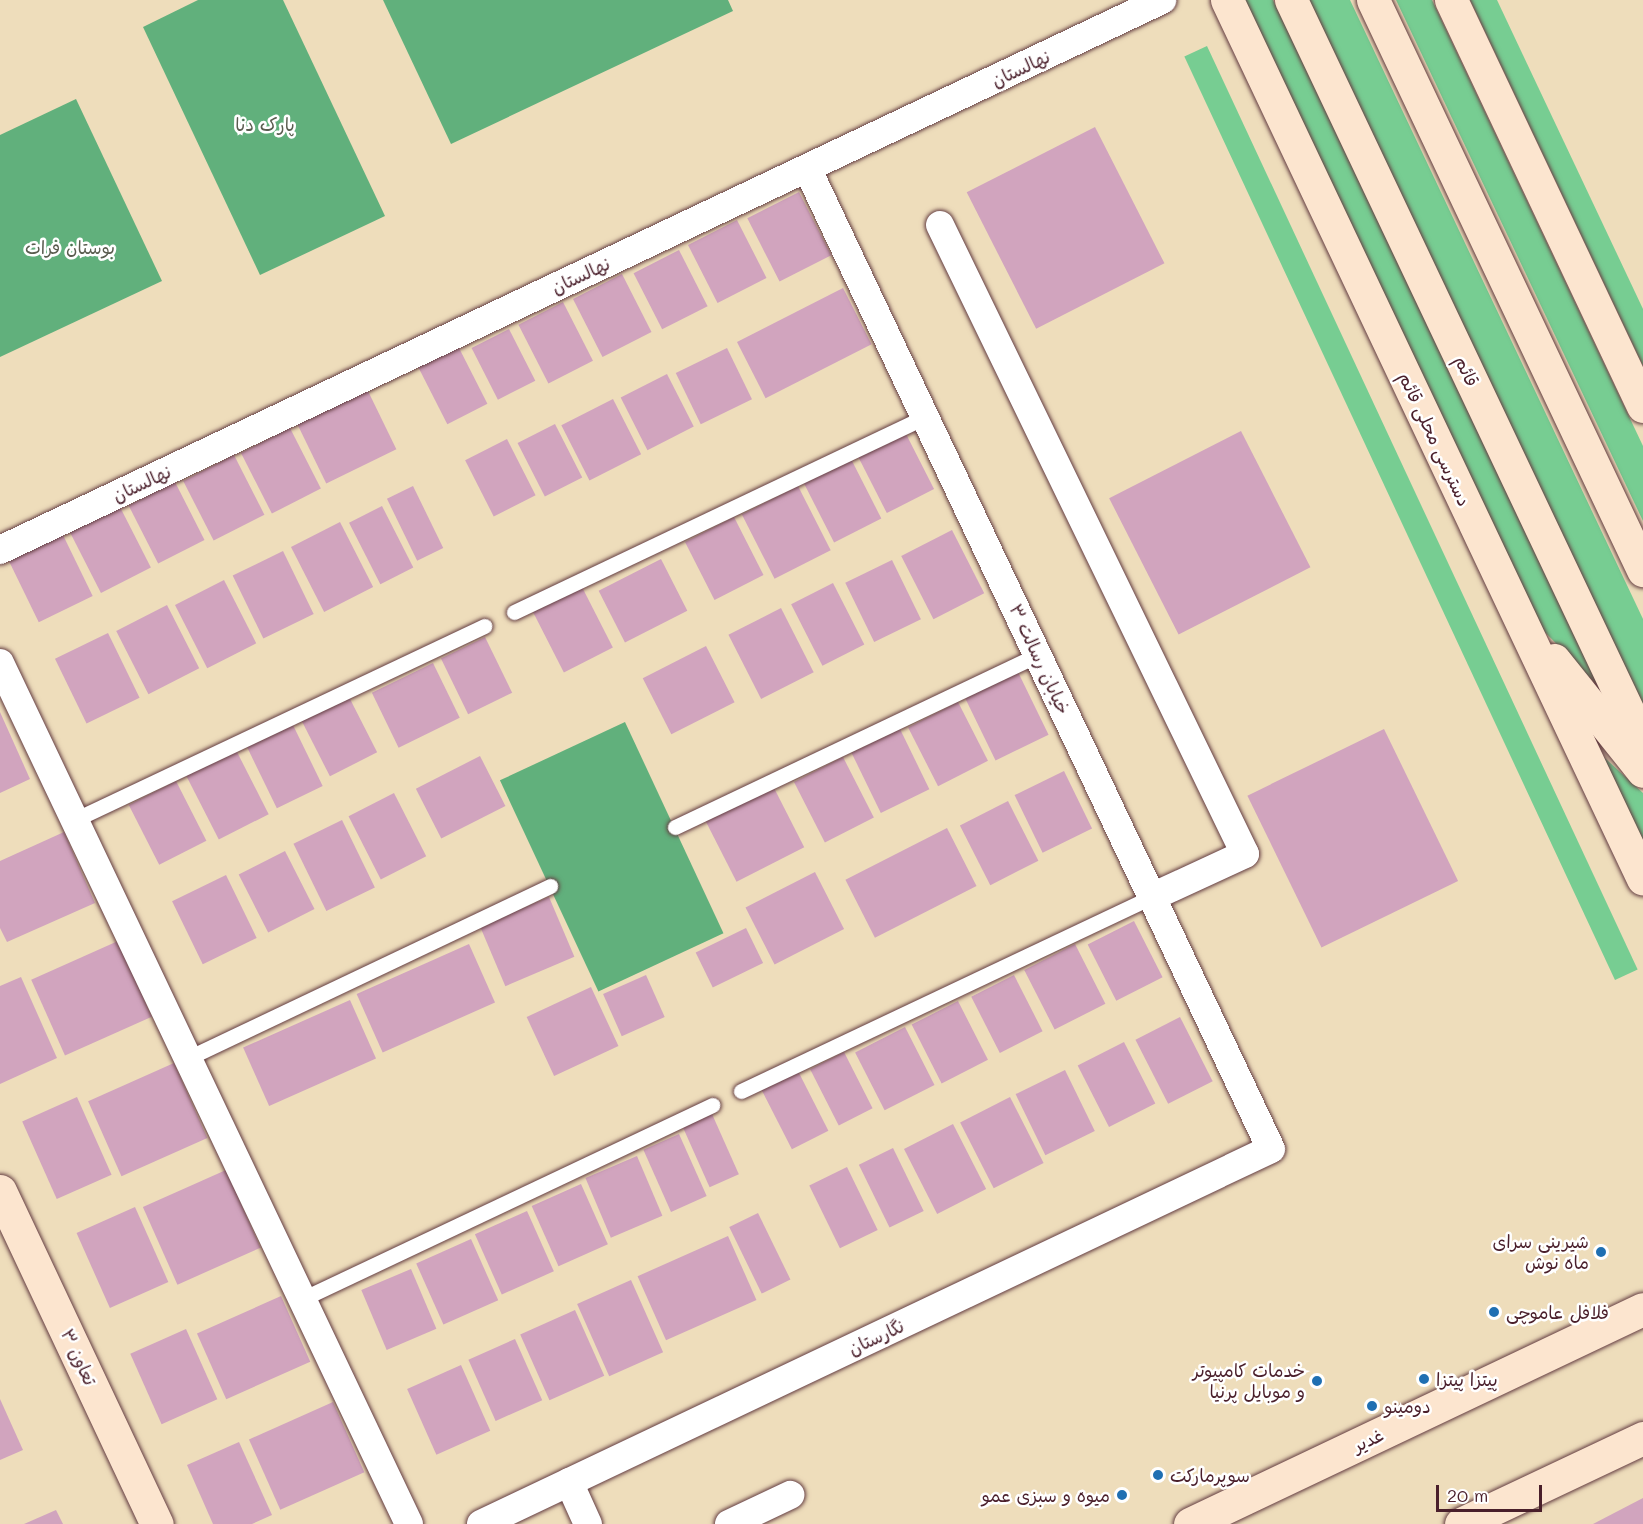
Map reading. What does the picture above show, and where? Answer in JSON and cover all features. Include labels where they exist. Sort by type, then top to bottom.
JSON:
[{"type":"main road","name":"دسترسی محلی قائم","points":[[1227,0],[1643,879]]},
{"type":"main road","name":"قائم","points":[[1291,0],[1643,743]]},
{"type":"main road","points":[[1373,0],[1643,570]]},
{"type":"main road","points":[[1451,0],[1643,406]]},
{"type":"main road","points":[[1519,617],[1643,771]]},
{"type":"main road","name":"تعاون ۳","points":[[0,1191],[158,1524]]},
{"type":"main road","name":"غدیر","points":[[1190,1524],[1643,1309]]},
{"type":"main road","points":[[1461,1524],[1643,1438]]},
{"type":"street","name":"نهالستان","points":[[0,550],[1162,0]]},
{"type":"street","name":"خیابان رسالت ۳","points":[[807,168],[1271,1149]]},
{"type":"street","points":[[940,225],[1245,854],[1152,897]]},
{"type":"street","points":[[0,663],[409,1524]]},
{"type":"street","name":"نگارستان","points":[[481,1524],[1271,1149]]},
{"type":"street","points":[[569,1482],[588,1524]]},
{"type":"street","points":[[729,1524],[790,1495]]},
{"type":"lane","points":[[514,612],[926,417]]},
{"type":"lane","points":[[74,820],[485,626]]},
{"type":"lane","points":[[675,827],[1038,655]]},
{"type":"lane","points":[[188,1058],[550,886]]},
{"type":"lane","points":[[741,1091],[1152,897]]},
{"type":"lane","points":[[302,1299],[712,1105]]},
{"type":"green space","name":"پارک دنا","points":[[198,0],[283,0],[385,216],[260,275],[143,27]]},
{"type":"green space","points":[[383,0],[728,0],[733,11],[451,144]]},
{"type":"green space","points":[[1238,0],[1273,0],[1598,686],[1529,616]]},
{"type":"green space","points":[[1306,0],[1350,0],[1643,619],[1643,713]]},
{"type":"green space","points":[[1396,0],[1432,0],[1643,446],[1643,521]]},
{"type":"green space","points":[[1470,0],[1497,0],[1643,309],[1643,366]]},
{"type":"green space","points":[[1207,46],[1638,970],[1615,980],[1184,57]]},
{"type":"green space","name":"بوستان فرات","points":[[76,99],[162,281],[0,357],[0,135]]},
{"type":"green space","points":[[625,722],[723,933],[598,991],[500,780]]},
{"type":"green space","points":[[1595,749],[1643,793],[1643,850]]},
{"type":"building","points":[[1095,127],[1164,263],[1036,329],[967,192]]},
{"type":"building","points":[[799,192],[831,255],[780,282],[747,218]]},
{"type":"building","points":[[737,220],[767,278],[718,303],[688,245]]},
{"type":"building","points":[[679,250],[708,306],[662,329],[634,273]]},
{"type":"building","points":[[622,274],[652,332],[603,357],[573,299]]},
{"type":"building","points":[[843,288],[872,344],[766,398],[737,342]]},
{"type":"building","points":[[563,302],[593,361],[548,384],[518,325]]},
{"type":"building","points":[[509,329],[535,381],[498,400],[472,348]]},
{"type":"building","points":[[457,344],[487,404],[447,424],[417,364]]},
{"type":"building","points":[[727,348],[752,399],[701,424],[676,373]]},
{"type":"building","points":[[667,374],[694,427],[647,450],[621,398]]},
{"type":"building","points":[[367,389],[396,449],[326,483],[297,423]]},
{"type":"building","points":[[613,399],[641,454],[589,481],[561,425]]},
{"type":"building","points":[[555,424],[582,477],[545,497],[518,443]]},
{"type":"building","points":[[290,428],[321,489],[272,514],[241,453]]},
{"type":"building","points":[[1241,431],[1310,567],[1179,635],[1109,498]]},
{"type":"building","points":[[905,432],[934,489],[887,513],[858,456]]},
{"type":"building","points":[[507,439],[536,495],[494,516],[465,460]]},
{"type":"building","points":[[234,455],[264,515],[214,541],[183,481]]},
{"type":"building","points":[[850,457],[881,518],[834,543],[803,481]]},
{"type":"building","points":[[175,482],[205,540],[158,564],[129,506]]},
{"type":"building","points":[[413,486],[443,548],[417,561],[387,499]]},
{"type":"building","points":[[798,486],[831,550],[775,579],[742,515]]},
{"type":"building","points":[[382,506],[413,567],[380,584],[349,523]]},
{"type":"building","points":[[120,507],[151,568],[101,593],[70,532]]},
{"type":"building","points":[[734,517],[764,575],[715,600],[685,542]]},
{"type":"building","points":[[340,522],[373,587],[324,612],[291,547]]},
{"type":"building","points":[[952,530],[984,593],[933,619],[901,556]]},
{"type":"building","points":[[62,533],[93,596],[39,622],[8,559]]},
{"type":"building","points":[[283,551],[314,614],[263,638],[233,576]]},
{"type":"building","points":[[661,559],[687,611],[625,642],[599,591]]},
{"type":"building","points":[[892,560],[921,619],[874,642],[845,583]]},
{"type":"building","points":[[224,580],[256,643],[207,668],[175,605]]},
{"type":"building","points":[[833,583],[864,644],[822,666],[791,604]]},
{"type":"building","points":[[582,587],[613,648],[564,673],[533,612]]},
{"type":"building","points":[[167,605],[199,668],[148,694],[116,631]]},
{"type":"building","points":[[781,608],[814,672],[761,699],[728,635]]},
{"type":"building","points":[[108,633],[140,698],[87,724],[55,659]]},
{"type":"building","points":[[485,637],[512,693],[468,714],[441,658]]},
{"type":"building","points":[[706,646],[735,702],[671,734],[643,678]]},
{"type":"building","points":[[433,663],[460,718],[399,748],[372,693]]},
{"type":"building","points":[[1017,670],[1049,735],[996,761],[964,696]]},
{"type":"building","points":[[349,697],[377,752],[330,776],[302,721]]},
{"type":"building","points":[[958,702],[988,761],[938,786],[908,727]]},
{"type":"building","points":[[0,712],[30,779],[0,793]]},
{"type":"building","points":[[292,723],[323,786],[277,808],[246,745]]},
{"type":"building","points":[[900,729],[929,789],[881,813],[851,753]]},
{"type":"building","points":[[1384,729],[1458,881],[1321,948],[1247,796]]},
{"type":"building","points":[[236,750],[269,814],[219,840],[186,775]]},
{"type":"building","points":[[480,756],[505,806],[441,839],[416,789]]},
{"type":"building","points":[[843,757],[874,818],[825,843],[794,782]]},
{"type":"building","points":[[1064,771],[1092,829],[1043,853],[1015,795]]},
{"type":"building","points":[[176,781],[206,841],[159,865],[129,805]]},
{"type":"building","points":[[772,784],[804,847],[737,882],[704,819]]},
{"type":"building","points":[[394,793],[426,856],[381,879],[349,816]]},
{"type":"building","points":[[1008,801],[1038,861],[990,885],[960,826]]},
{"type":"building","points":[[342,820],[375,887],[326,911],[293,844]]},
{"type":"building","points":[[947,828],[977,886],[875,938],[845,880]]},
{"type":"building","points":[[64,832],[95,903],[7,942],[0,928],[0,861]]},
{"type":"building","points":[[285,851],[315,909],[268,933],[239,875]]},
{"type":"building","points":[[815,872],[844,929],[775,964],[746,907]]},
{"type":"building","points":[[226,875],[257,938],[203,964],[172,901]]},
{"type":"building","points":[[549,897],[574,957],[505,986],[480,926]]},
{"type":"building","points":[[1134,921],[1163,977],[1116,1001],[1088,945]]},
{"type":"building","points":[[746,928],[763,963],[713,988],[696,953]]},
{"type":"building","points":[[118,941],[152,1017],[65,1055],[31,980]]},
{"type":"building","points":[[469,944],[495,1002],[383,1052],[357,994]]},
{"type":"building","points":[[1075,944],[1105,1004],[1055,1030],[1024,970]]},
{"type":"building","points":[[646,975],[665,1017],[622,1036],[603,994]]},
{"type":"building","points":[[1014,975],[1043,1031],[1000,1053],[971,997]]},
{"type":"building","points":[[21,977],[57,1058],[0,1084],[0,986]]},
{"type":"building","points":[[591,987],[618,1046],[554,1076],[527,1017]]},
{"type":"building","points":[[350,1000],[376,1058],[269,1106],[243,1048]]},
{"type":"building","points":[[958,1001],[988,1060],[942,1083],[912,1025]]},
{"type":"building","points":[[1180,1017],[1213,1081],[1168,1104],[1135,1040]]},
{"type":"building","points":[[905,1027],[935,1085],[885,1110],[855,1052]]},
{"type":"building","points":[[1124,1042],[1155,1103],[1109,1127],[1078,1066]]},
{"type":"building","points":[[844,1052],[873,1108],[839,1125],[810,1069]]},
{"type":"building","points":[[174,1063],[207,1138],[121,1176],[88,1101]]},
{"type":"building","points":[[1065,1070],[1095,1131],[1045,1155],[1016,1094]]},
{"type":"building","points":[[798,1071],[828,1131],[792,1149],[761,1090]]},
{"type":"building","points":[[77,1097],[112,1175],[57,1199],[22,1121]]},
{"type":"building","points":[[1010,1097],[1044,1163],[994,1188],[960,1122]]},
{"type":"building","points":[[712,1114],[739,1174],[710,1187],[683,1127]]},
{"type":"building","points":[[953,1124],[986,1189],[937,1214],[904,1149]]},
{"type":"building","points":[[679,1134],[707,1196],[671,1212],[643,1150]]},
{"type":"building","points":[[893,1148],[924,1211],[890,1228],[859,1165]]},
{"type":"building","points":[[637,1156],[662,1216],[611,1238],[585,1178]]},
{"type":"building","points":[[847,1167],[878,1230],[840,1248],[809,1185]]},
{"type":"building","points":[[226,1170],[261,1248],[177,1285],[143,1207]]},
{"type":"building","points":[[581,1184],[608,1244],[559,1266],[532,1206]]},
{"type":"building","points":[[135,1207],[168,1282],[110,1308],[77,1233]]},
{"type":"building","points":[[527,1211],[554,1271],[502,1294],[475,1234]]},
{"type":"building","points":[[758,1213],[790,1280],[762,1294],[729,1227]]},
{"type":"building","points":[[728,1236],[756,1300],[666,1340],[638,1276]]},
{"type":"building","points":[[471,1239],[498,1300],[443,1325],[416,1263]]},
{"type":"building","points":[[411,1269],[436,1329],[387,1350],[361,1290]]},
{"type":"building","points":[[631,1280],[663,1352],[609,1376],[577,1304]]},
{"type":"building","points":[[281,1296],[310,1362],[226,1399],[197,1333]]},
{"type":"building","points":[[575,1310],[604,1376],[549,1400],[520,1334]]},
{"type":"building","points":[[186,1329],[217,1399],[162,1424],[130,1354]]},
{"type":"building","points":[[515,1339],[542,1400],[496,1421],[468,1360]]},
{"type":"building","points":[[461,1365],[490,1431],[436,1455],[407,1389]]},
{"type":"building","points":[[0,1399],[23,1450],[0,1460]]},
{"type":"building","points":[[333,1402],[364,1472],[280,1510],[249,1439]]},
{"type":"building","points":[[239,1442],[272,1515],[252,1524],[213,1524],[187,1465]]},
{"type":"building","points":[[1643,1498],[1643,1524],[1593,1524]]},
{"type":"building","points":[[56,1510],[63,1524],[24,1524]]},
{"type":"place","name":"شیرینی سرای ماه نوش","points":[[1601,1252]]},
{"type":"place","name":"فلافل عاموچی","points":[[1494,1312]]},
{"type":"place","name":"پیتزا پیتزا","points":[[1424,1379]]},
{"type":"place","name":"خدمات کامپیوتر و موبایل پرنیا","points":[[1317,1381]]},
{"type":"place","name":"دومینو","points":[[1372,1406]]},
{"type":"place","name":"سوپرمارکت","points":[[1158,1475]]},
{"type":"place","name":"میوه و سبزی عمو","points":[[1122,1495]]}]
